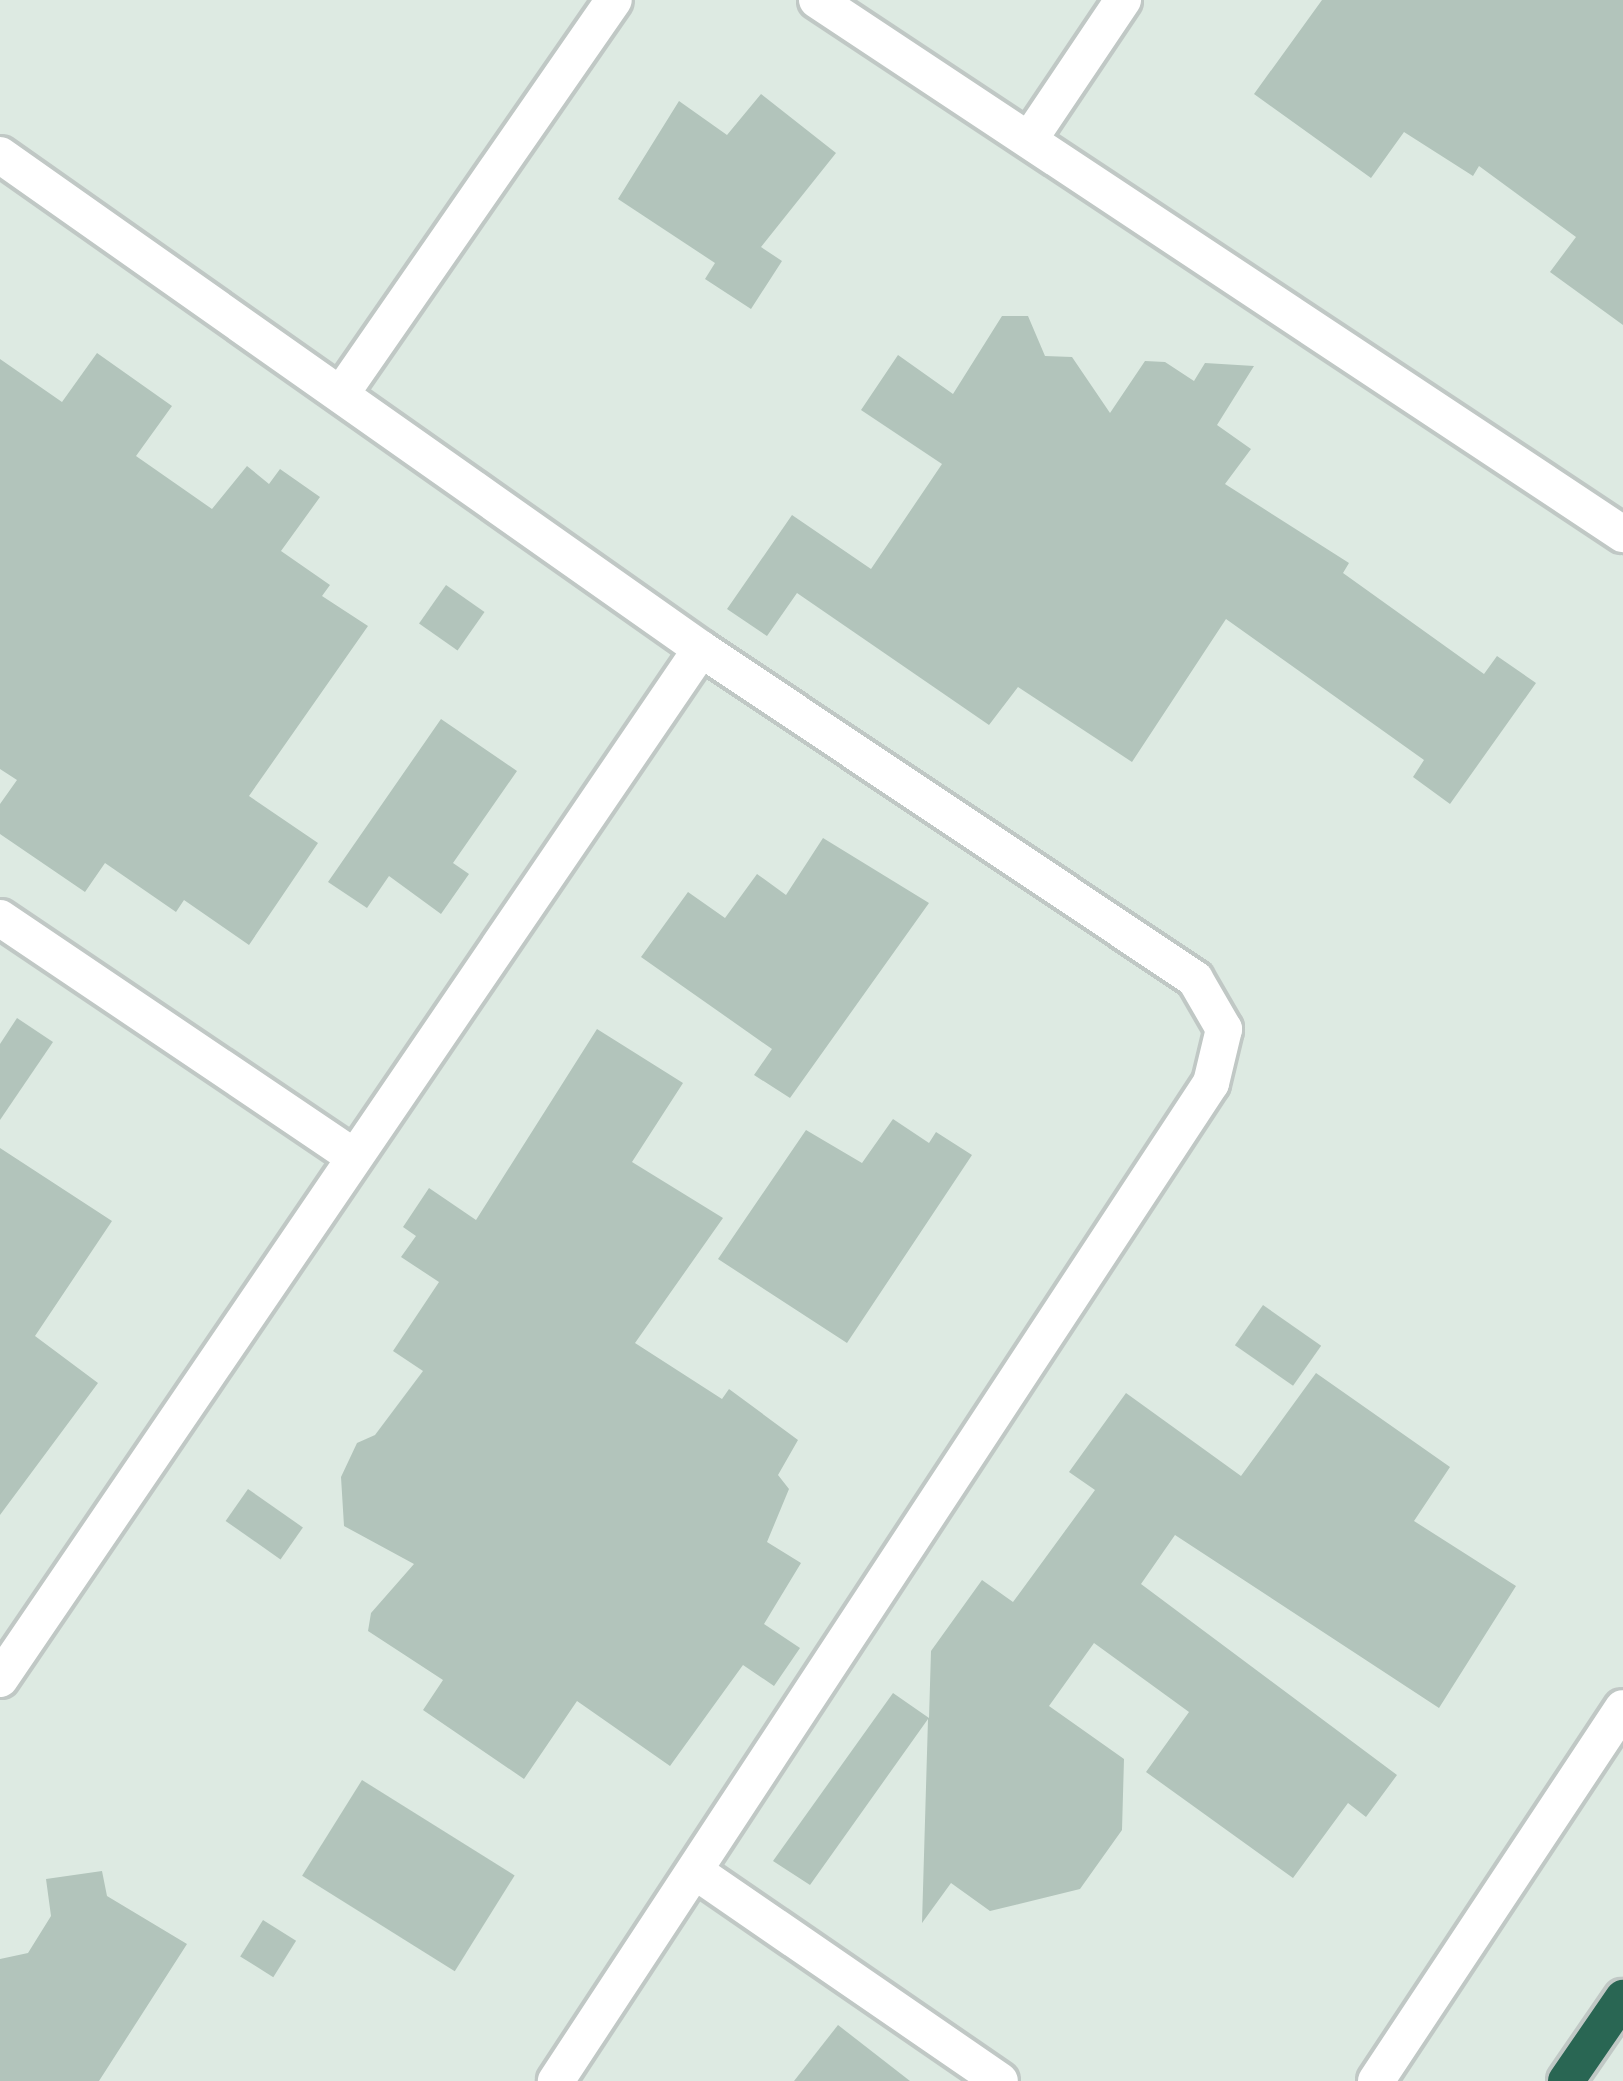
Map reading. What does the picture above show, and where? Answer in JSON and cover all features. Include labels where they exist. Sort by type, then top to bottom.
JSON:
[{"type":"highway","points":[[1566,2081],[1623,1999]]},
{"type":"street","points":[[341,394],[614,0]]},
{"type":"street","points":[[817,0],[1031,137],[1623,534]]},
{"type":"street","points":[[1031,137],[1123,0]]},
{"type":"street","points":[[0,154],[701,649],[1195,980],[1224,1028],[1211,1083],[699,1874],[556,2081]]},
{"type":"street","points":[[0,1679],[701,649]]},
{"type":"street","points":[[0,918],[353,1156]]},
{"type":"street","points":[[1376,2081],[1623,1708]]},
{"type":"street","points":[[699,1874],[1000,2081]]},
{"type":"building","points":[[1322,0],[1623,0],[1623,325],[1550,272],[1576,237],[1479,166],[1473,176],[1404,132],[1371,178],[1254,94]]},
{"type":"building","points":[[761,94],[836,153],[761,247],[782,261],[751,309],[705,279],[715,263],[618,199],[679,101],[727,135]]},
{"type":"building","points":[[1002,316],[1028,316],[1045,356],[1072,357],[1110,413],[1145,361],[1165,362],[1194,381],[1205,363],[1254,366],[1217,425],[1251,449],[1225,484],[1349,563],[1343,573],[1484,674],[1497,656],[1536,683],[1450,804],[1413,777],[1424,760],[1226,619],[1132,762],[1018,687],[989,725],[797,593],[767,636],[727,609],[792,515],[871,569],[942,464],[861,410],[898,355],[953,394]]},
{"type":"building","points":[[97,353],[172,406],[136,456],[212,509],[247,466],[269,484],[280,469],[320,497],[281,551],[330,585],[322,596],[368,626],[249,796],[318,843],[249,945],[184,900],[176,912],[105,863],[85,892],[0,834],[0,804],[17,780],[0,769],[0,359],[62,402]]},
{"type":"building","points":[[446,585],[485,612],[458,650],[419,624]]},
{"type":"building","points":[[441,719],[517,771],[453,863],[469,874],[441,914],[389,876],[367,908],[328,882]]},
{"type":"building","points":[[823,838],[929,903],[790,1098],[754,1075],[772,1049],[641,957],[688,892],[725,918],[757,874],[786,895]]},
{"type":"building","points":[[17,1018],[53,1042],[0,1120],[0,1044]]},
{"type":"building","points":[[597,1029],[683,1083],[632,1162],[723,1218],[635,1343],[722,1399],[729,1389],[798,1440],[778,1475],[789,1489],[767,1542],[801,1563],[764,1624],[800,1648],[774,1686],[743,1665],[670,1766],[577,1701],[524,1779],[423,1710],[443,1680],[368,1631],[371,1613],[414,1564],[344,1526],[341,1477],[357,1443],[375,1435],[423,1371],[393,1351],[439,1282],[401,1257],[416,1236],[403,1227],[429,1188],[476,1220]]},
{"type":"building","points":[[893,1119],[929,1143],[936,1132],[972,1155],[847,1343],[718,1259],[806,1130],[862,1163]]},
{"type":"building","points":[[0,1148],[112,1221],[35,1336],[98,1383],[0,1515]]},
{"type":"building","points":[[1263,1305],[1321,1346],[1293,1386],[1235,1345]]},
{"type":"building","points":[[1316,1373],[1450,1467],[1414,1521],[1516,1586],[1439,1708],[1175,1535],[1141,1584],[1397,1775],[1366,1817],[1348,1803],[1293,1878],[1146,1772],[1189,1712],[1094,1643],[1049,1706],[1124,1759],[1122,1830],[1080,1889],[990,1911],[951,1883],[922,1923],[928,1719],[810,1885],[773,1861],[893,1693],[929,1718],[931,1651],[982,1580],[1013,1602],[1095,1490],[1069,1472],[1126,1393],[1241,1476]]},
{"type":"building","points":[[248,1489],[303,1527],[281,1559],[226,1521]]},
{"type":"building","points":[[362,1780],[515,1875],[455,1971],[302,1876]]},
{"type":"building","points":[[102,1871],[107,1896],[187,1944],[99,2081],[0,2081],[0,1959],[28,1953],[51,1916],[46,1879]]},
{"type":"building","points":[[263,1920],[296,1941],[273,1977],[240,1956]]},
{"type":"building","points":[[838,2025],[910,2081],[794,2081]]}]
